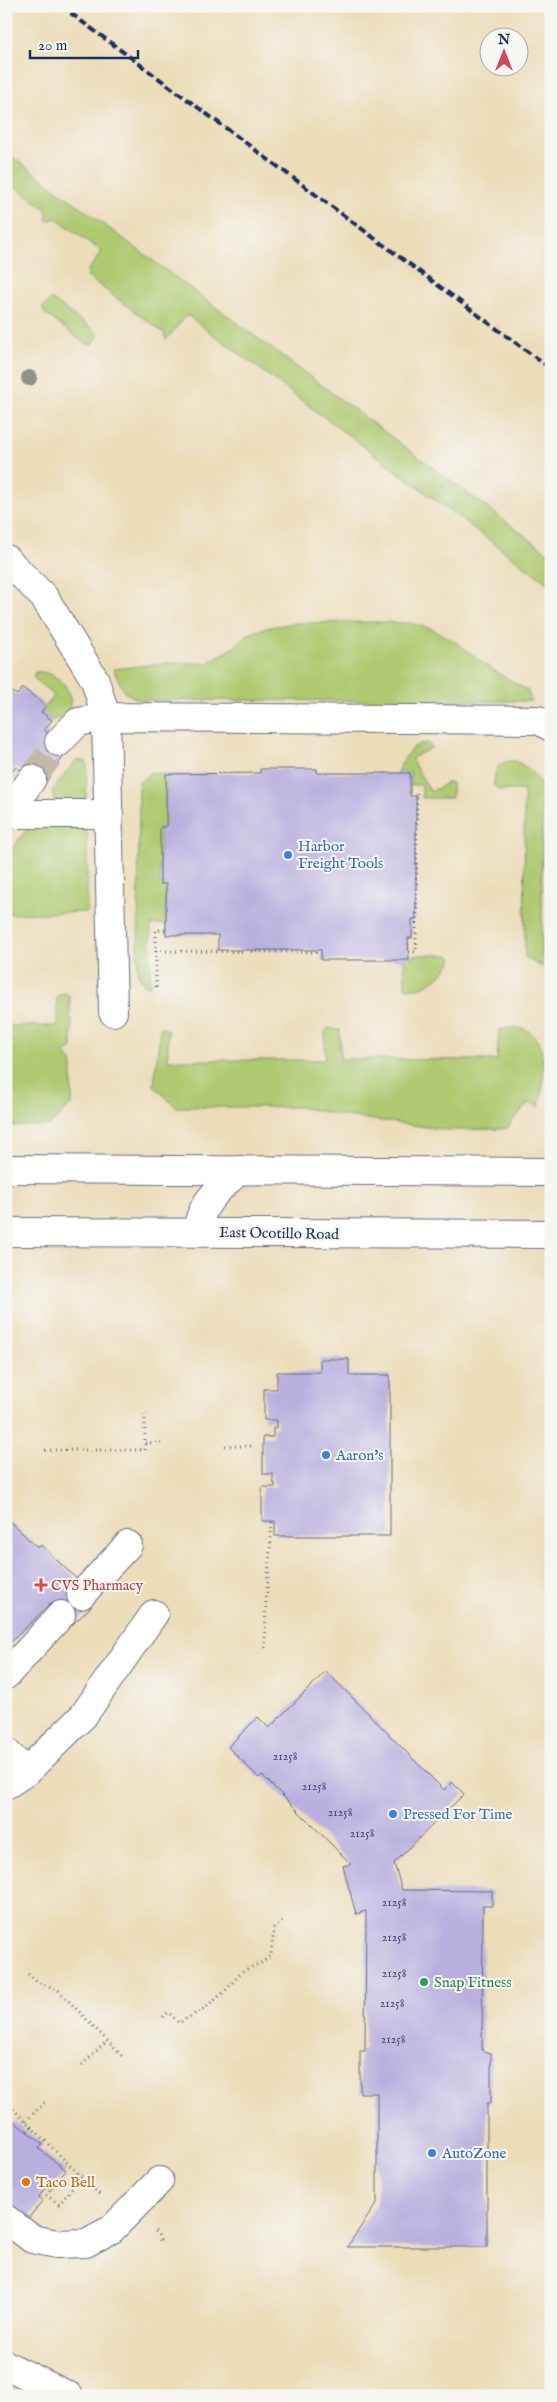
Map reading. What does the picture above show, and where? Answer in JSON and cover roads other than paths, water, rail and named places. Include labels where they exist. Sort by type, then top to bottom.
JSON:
[{"type":"main road","points":[[6,559],[44,597],[94,680],[106,717],[113,1012]]},
{"type":"main road","points":[[59,742],[78,722],[106,717],[538,720],[551,727]]},
{"type":"main road","points":[[7,815],[32,779]]},
{"type":"main road","points":[[7,815],[109,814]]},
{"type":"main road","points":[[6,1169],[551,1172]]},
{"type":"main road","points":[[197,1232],[200,1216],[204,1208],[239,1170]]},
{"type":"main road","name":"East Ocotillo Road","points":[[6,1232],[551,1234]]},
{"type":"main road","points":[[81,1595],[128,1545]]},
{"type":"main road","points":[[6,1752],[16,1778],[84,1716],[154,1614]]},
{"type":"main road","points":[[6,1675],[61,1615]]},
{"type":"main road","points":[[6,2219],[32,2239],[57,2244],[86,2243],[112,2229],[159,2181]]},
{"type":"main road","points":[[6,2365],[68,2396]]},
{"type":"tunnel","points":[[32,779],[59,742]]},
{"type":"railway","points":[[61,6],[551,369]]},
{"type":"place","name":"Harbor Freight Tools","points":[[288,855]]},
{"type":"place","name":"Aaron's","points":[[326,1455]]},
{"type":"place","name":"CVS Pharmacy","points":[[41,1585]]},
{"type":"place","name":"Pressed For Time","points":[[393,1814]]},
{"type":"place","name":"Snap Fitness","points":[[424,1982]]},
{"type":"place","name":"AutoZone","points":[[432,2153]]},
{"type":"place","name":"Taco Bell","points":[[26,2182]]}]
